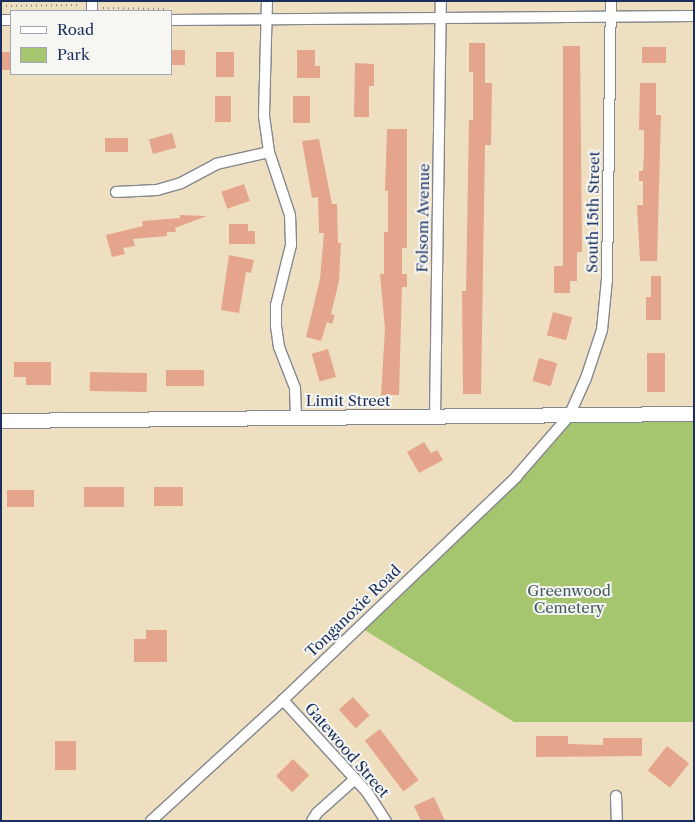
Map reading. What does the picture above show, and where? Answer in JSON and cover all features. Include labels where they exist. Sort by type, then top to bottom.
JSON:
[{"type":"street","points":[[267,1],[264,116],[269,152],[290,215],[291,245],[276,305],[276,326],[279,348],[295,388],[296,418]]},
{"type":"street","name":"Folsom Avenue","points":[[435,418],[441,1]]},
{"type":"street","name":"South 15th Street","points":[[568,416],[602,330],[607,279],[611,1]]},
{"type":"street","points":[[172,20],[694,16]]},
{"type":"street","points":[[116,192],[157,190],[181,183],[216,164],[269,152]]},
{"type":"street","name":"Limit Street","points":[[1,421],[694,414]]},
{"type":"street","name":"Tonganoxie Road","points":[[151,821],[283,700],[516,477],[568,416]]},
{"type":"street","name":"Gatewood Street","points":[[283,700],[356,779],[386,821]]},
{"type":"street","points":[[312,821],[317,813],[356,779]]},
{"type":"street","points":[[616,796],[617,821]]},
{"type":"green space","name":"Greenwood Cemetery","points":[[694,414],[694,722],[514,722],[358,626],[516,477],[569,416]]},
{"type":"building","points":[[469,43],[485,43],[485,83],[492,83],[491,145],[485,145],[481,394],[463,394],[462,291],[466,291],[469,120],[473,120],[473,72],[469,72]]},
{"type":"building","points":[[563,46],[580,46],[582,252],[577,252],[577,281],[570,281],[570,293],[554,293],[554,266],[563,266]]},
{"type":"building","points":[[642,47],[666,47],[666,63],[642,63]]},
{"type":"building","points":[[172,50],[185,50],[185,65],[172,65]]},
{"type":"building","points":[[297,50],[315,50],[315,66],[320,66],[320,78],[297,78]]},
{"type":"building","points":[[1,52],[10,52],[10,70],[1,70]]},
{"type":"building","points":[[216,52],[234,52],[234,77],[216,77]]},
{"type":"building","points":[[355,63],[374,64],[374,86],[369,86],[369,117],[354,117]]},
{"type":"building","points":[[640,83],[656,83],[656,115],[661,115],[657,261],[640,261],[637,205],[643,205],[643,181],[639,181],[639,171],[643,171],[644,130],[639,130]]},
{"type":"building","points":[[215,96],[231,96],[231,122],[215,122]]},
{"type":"building","points":[[293,96],[310,96],[310,123],[293,123]]},
{"type":"building","points":[[387,129],[407,129],[407,248],[402,248],[402,274],[407,274],[407,287],[402,287],[399,395],[381,395],[385,329],[380,274],[384,274],[384,232],[388,232],[388,191],[385,191]]},
{"type":"building","points":[[172,133],[176,147],[153,154],[149,140]]},
{"type":"building","points":[[105,138],[128,138],[128,152],[105,152]]},
{"type":"building","points":[[319,139],[332,204],[337,204],[338,243],[341,243],[339,281],[331,314],[335,315],[332,324],[327,322],[321,341],[306,337],[320,279],[324,233],[319,233],[318,197],[312,198],[302,141]]},
{"type":"building","points":[[244,184],[250,201],[227,209],[221,192]]},
{"type":"building","points":[[180,215],[207,216],[175,228],[176,232],[167,232],[167,236],[133,239],[135,246],[123,248],[125,254],[112,257],[106,235],[143,226],[142,221],[180,218]]},
{"type":"building","points":[[229,224],[248,224],[248,231],[255,231],[255,244],[229,244]]},
{"type":"building","points":[[229,255],[254,260],[251,273],[246,272],[239,313],[221,310]]},
{"type":"building","points":[[651,276],[661,276],[661,320],[646,320],[646,297],[651,297]]},
{"type":"building","points":[[553,312],[572,317],[566,340],[547,335]]},
{"type":"building","points":[[328,349],[336,377],[320,382],[312,354]]},
{"type":"building","points":[[647,353],[665,353],[665,392],[647,392]]},
{"type":"building","points":[[539,358],[557,363],[551,386],[532,381]]},
{"type":"building","points":[[14,362],[51,362],[51,385],[26,385],[26,377],[14,377]]},
{"type":"building","points":[[166,370],[204,370],[204,386],[166,386]]},
{"type":"building","points":[[90,372],[147,373],[147,392],[90,391]]},
{"type":"building","points":[[424,442],[431,453],[437,450],[443,460],[419,473],[407,452]]},
{"type":"building","points":[[84,487],[124,487],[124,507],[84,507]]},
{"type":"building","points":[[154,487],[183,487],[183,506],[154,506]]},
{"type":"building","points":[[7,490],[34,490],[34,507],[7,507]]},
{"type":"building","points":[[146,630],[167,630],[167,662],[134,662],[134,639],[146,639]]},
{"type":"building","points":[[353,697],[370,716],[356,728],[339,710]]},
{"type":"building","points":[[380,729],[419,780],[403,792],[365,740]]},
{"type":"building","points":[[536,736],[568,736],[568,744],[603,745],[603,738],[642,738],[642,756],[536,757]]},
{"type":"building","points":[[55,741],[76,741],[76,770],[55,770]]},
{"type":"building","points":[[667,746],[689,763],[670,788],[648,770]]},
{"type":"building","points":[[293,759],[309,775],[292,792],[276,776]]},
{"type":"building","points":[[434,797],[445,821],[421,821],[414,806]]}]
